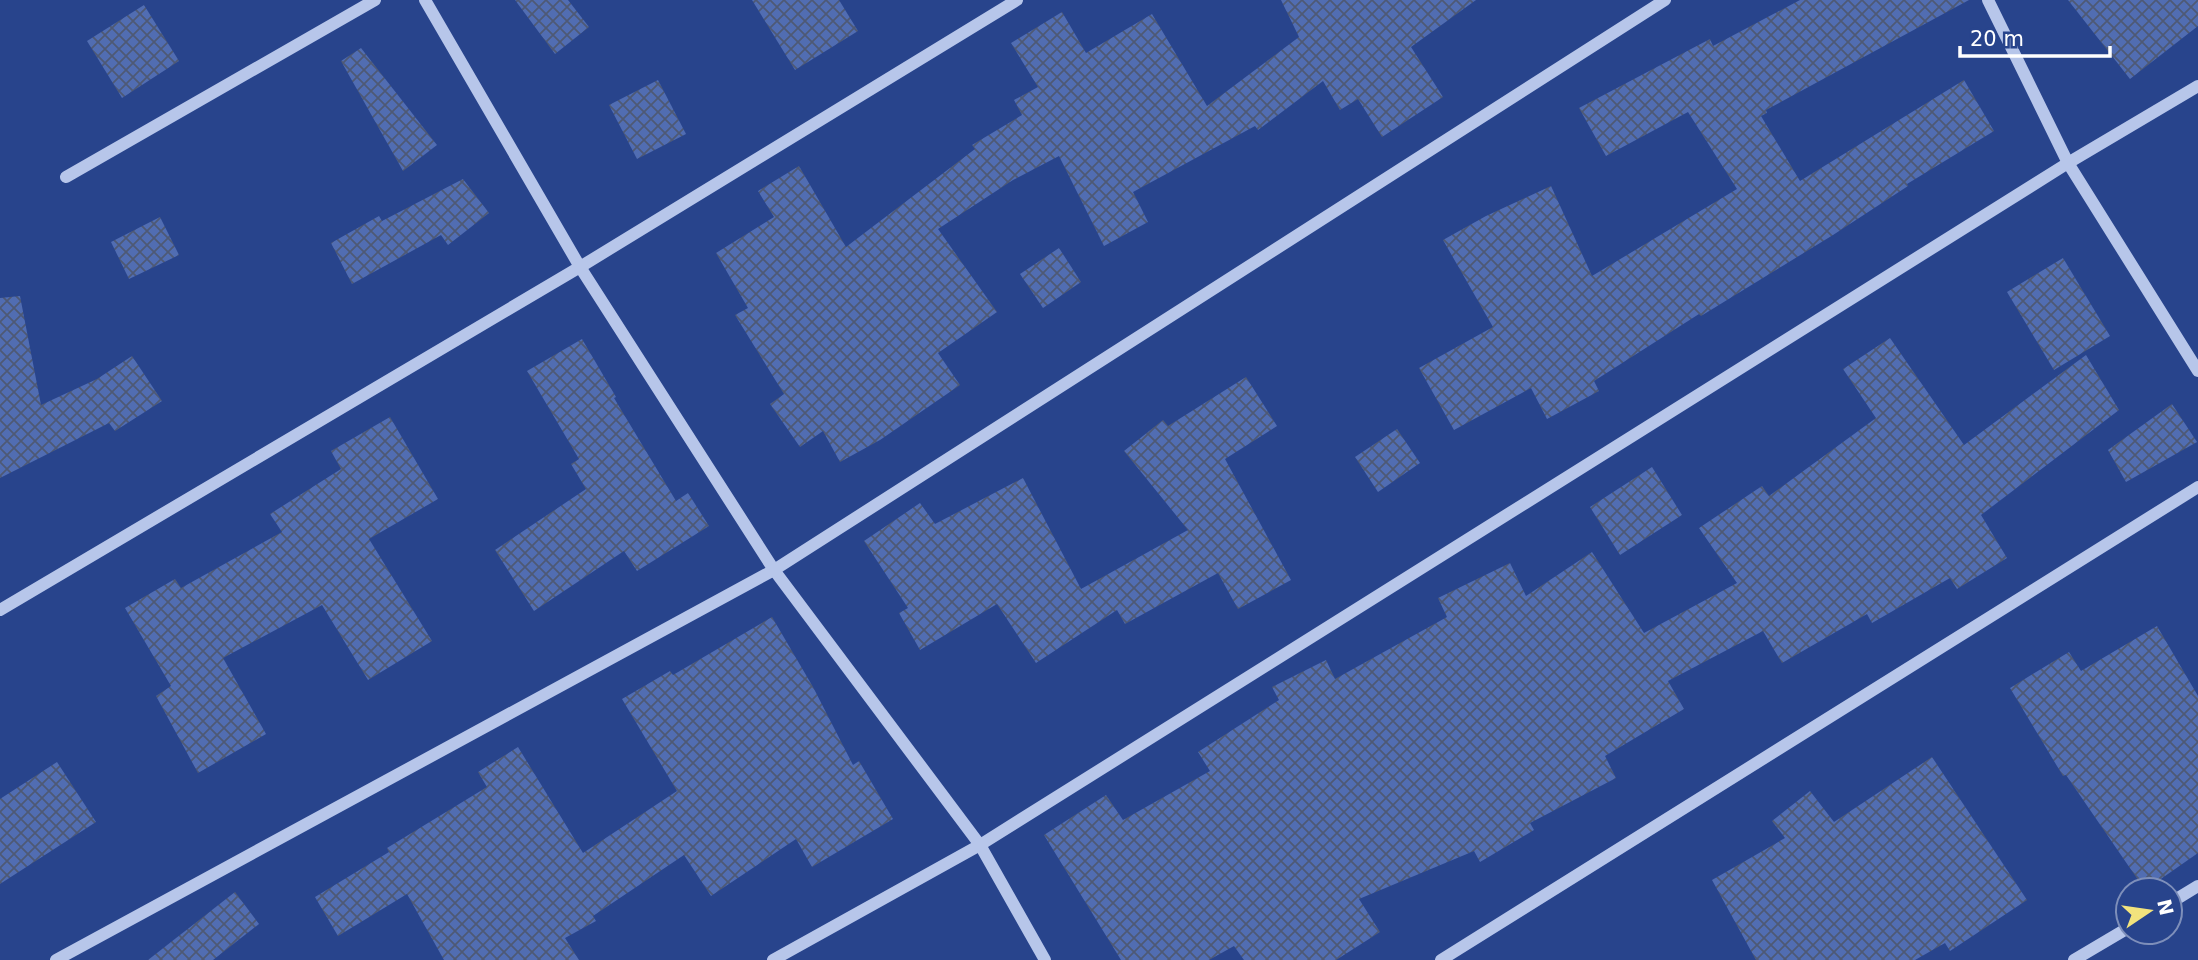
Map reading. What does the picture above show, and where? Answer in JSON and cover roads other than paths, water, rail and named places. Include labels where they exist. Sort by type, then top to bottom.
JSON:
[{"type":"street","points":[[66,177],[375,0]]},
{"type":"street","points":[[425,0],[580,267],[774,570],[979,845],[1045,960]]},
{"type":"street","points":[[0,610],[580,267],[1017,0]]},
{"type":"street","points":[[56,960],[774,570],[1664,0]]},
{"type":"street","points":[[1988,0],[2068,163],[2198,371]]},
{"type":"street","points":[[773,960],[979,845],[2068,163],[2198,86]]},
{"type":"street","points":[[1441,960],[2198,487]]},
{"type":"street","points":[[2074,960],[2114,936]]}]
